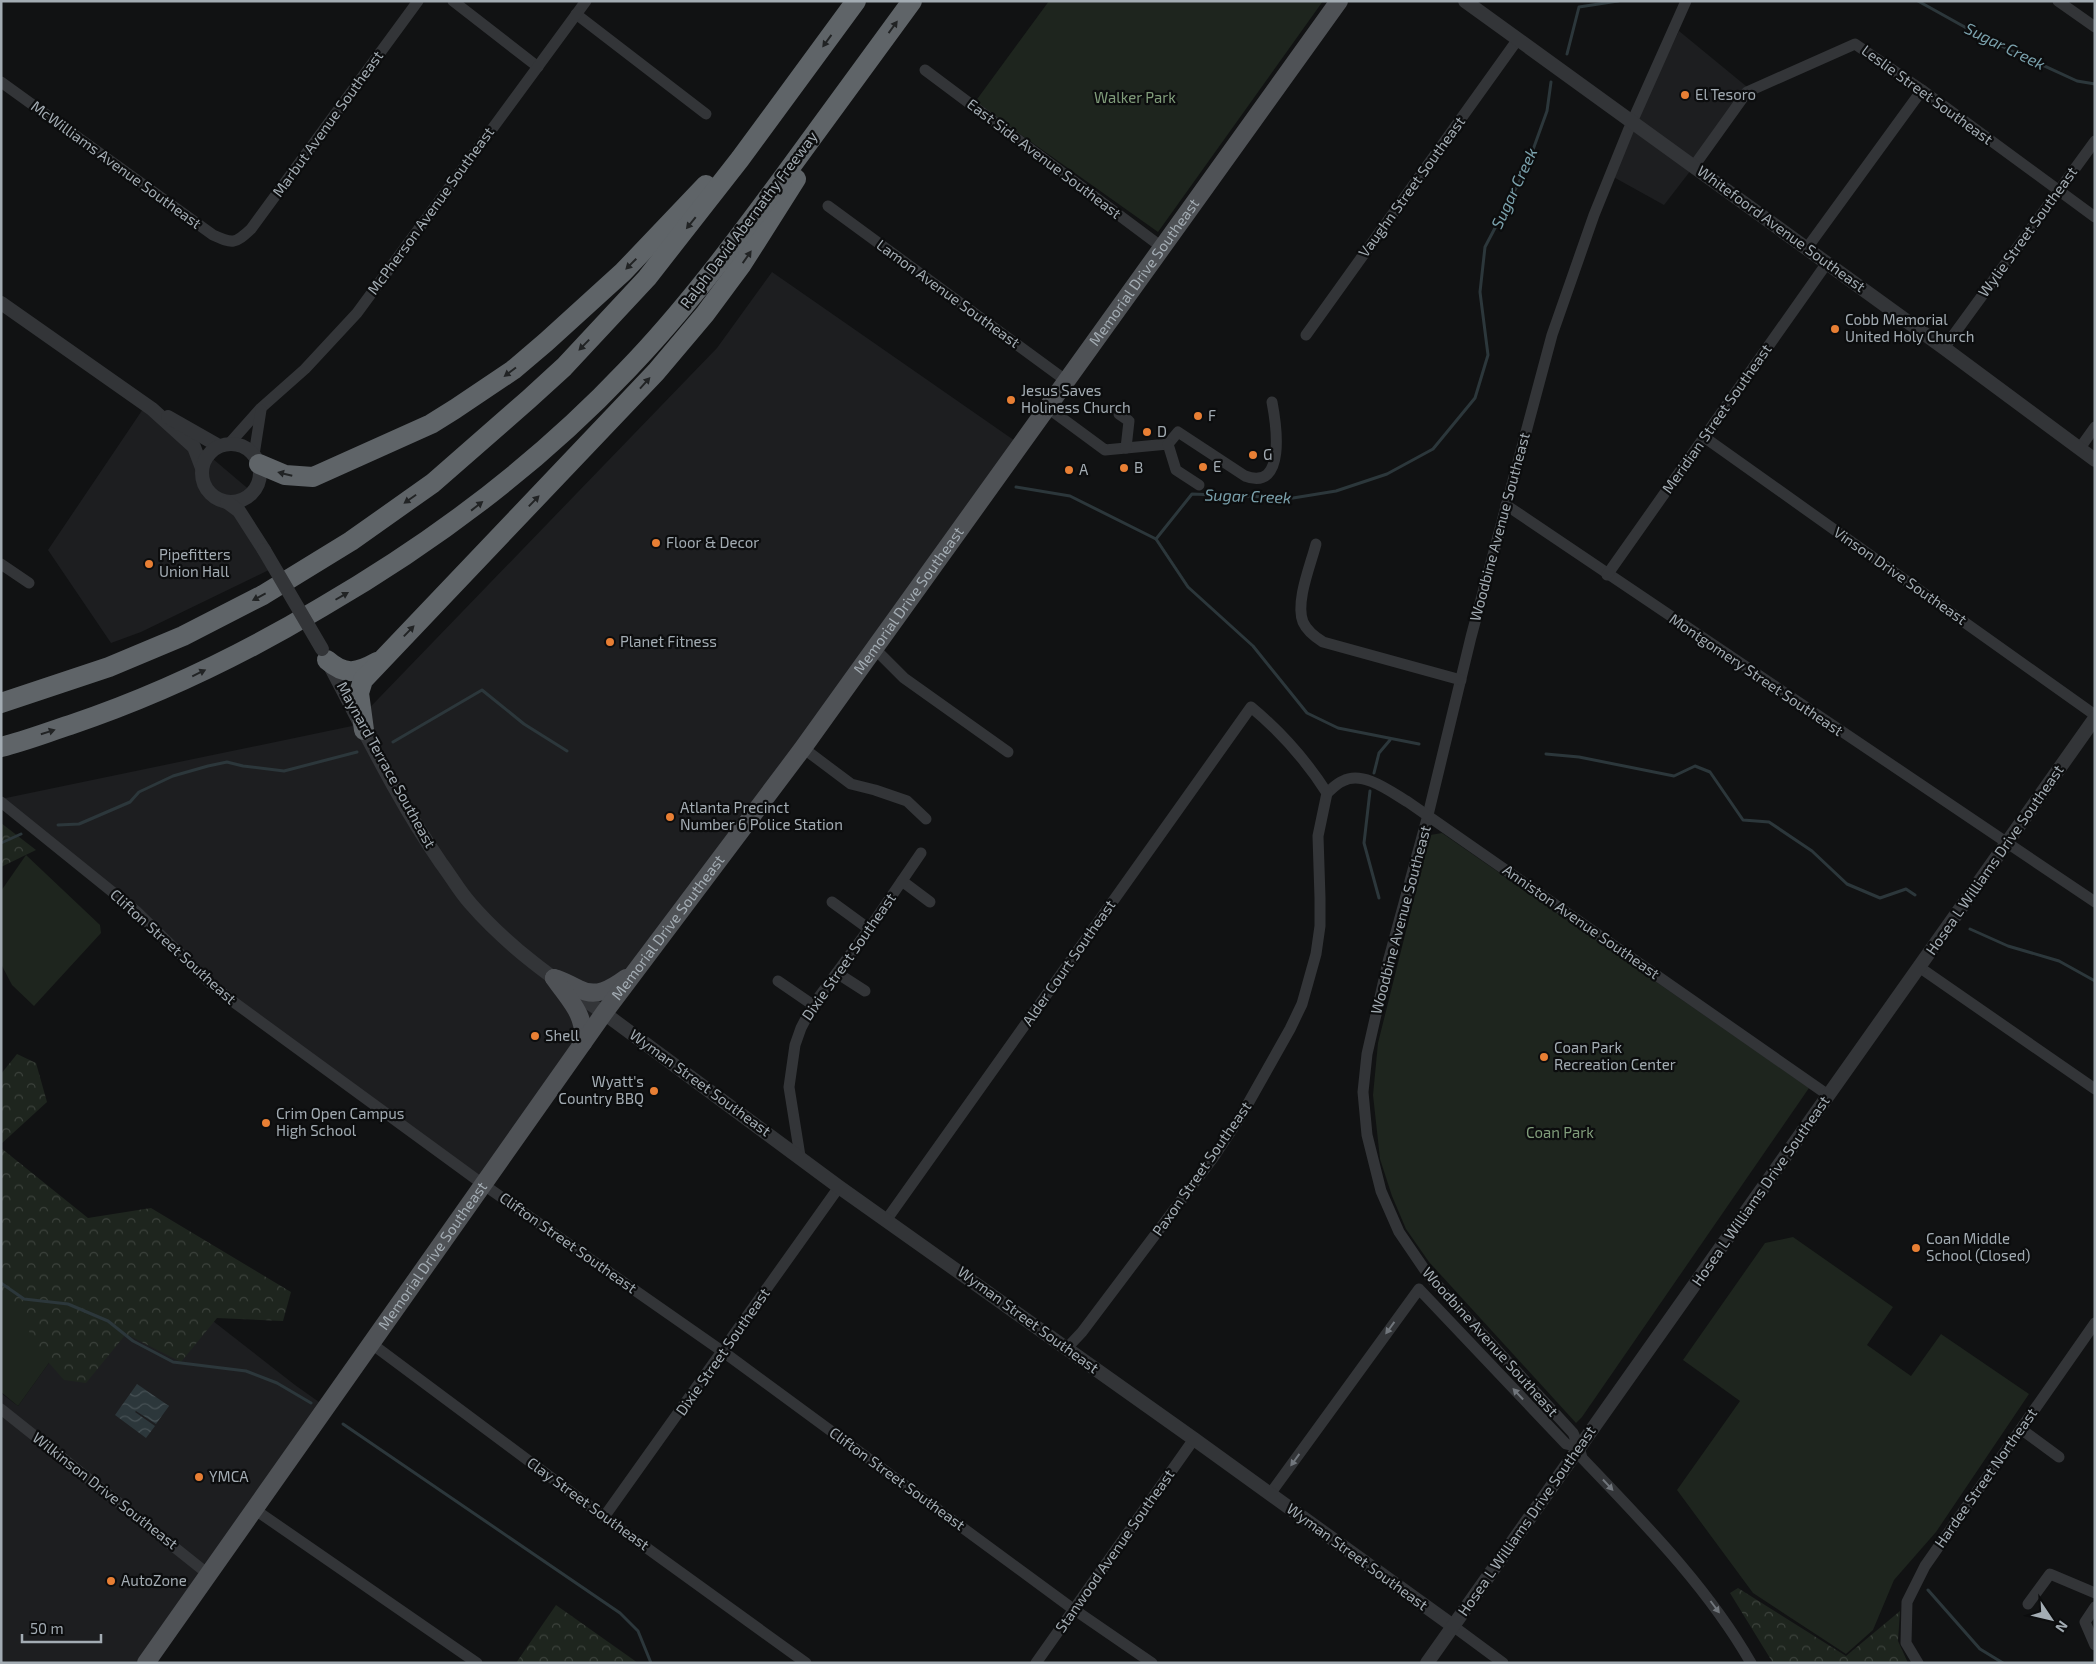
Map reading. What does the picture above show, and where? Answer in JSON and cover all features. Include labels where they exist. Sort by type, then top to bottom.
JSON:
[{"type":"highway","points":[[1,703],[109,667],[183,636],[263,595],[350,541],[433,482],[529,400],[564,367],[626,301],[694,220],[856,1]]},
{"type":"highway","name":"Ralph David Abernathy Freeway","points":[[1,747],[114,710],[175,685],[243,652],[412,552],[477,506],[594,404],[628,370],[675,317],[722,260],[912,1]]},
{"type":"highway","points":[[364,730],[359,693],[363,680],[612,419],[704,314],[754,248],[874,54]]},
{"type":"highway","points":[[256,460],[285,475],[313,477],[431,424],[480,394],[513,370],[546,342],[623,272],[784,100]]},
{"type":"highway","points":[[324,654],[337,669],[346,672],[364,668],[383,657]]},
{"type":"main road","name":"Memorial Drive Southeast","points":[[146,1663],[604,1013],[875,649],[1339,1]]},
{"type":"main road","points":[[554,978],[591,993],[602,992],[611,988],[636,971]]},
{"type":"main road","points":[[554,978],[582,1020],[584,1030],[583,1043]]},
{"type":"street","name":"Marbut Avenue Southeast","points":[[233,242],[239,240],[251,229],[418,1]]},
{"type":"street","points":[[453,1],[538,67]]},
{"type":"street","name":"McPherson Avenue Southeast","points":[[224,445],[261,408],[305,369],[357,313],[586,1]]},
{"type":"street","name":"Whitefoord Avenue Southeast","points":[[1465,1],[1807,248],[2095,460]]},
{"type":"street","name":"Woodbine Avenue Southeast","points":[[1580,1447],[1573,1433],[1429,1276],[1399,1232],[1381,1191],[1367,1134],[1363,1092],[1367,1054],[1388,962],[1552,335],[1594,215],[1686,1]]},
{"type":"street","points":[[2058,1],[2095,27]]},
{"type":"street","points":[[576,14],[706,114]]},
{"type":"street","name":"Vaughn Street Southeast","points":[[1306,335],[1518,39]]},
{"type":"street","name":"Leslie Street Southeast","points":[[1694,166],[1747,92],[1856,44],[2095,217]]},
{"type":"street","name":"East Side Avenue Southeast","points":[[926,70],[1163,248]]},
{"type":"street","name":"McWilliams Avenue Southeast","points":[[1,82],[213,235],[233,242]]},
{"type":"street","points":[[1807,248],[1922,90]]},
{"type":"street","name":"Wylie Street Southeast","points":[[1944,348],[2095,140]]},
{"type":"street","name":"Lamon Avenue Southeast","points":[[828,206],[1068,382]]},
{"type":"street","name":"Meridian Street Southeast","points":[[1607,575],[1827,263]]},
{"type":"street","points":[[1,303],[152,409],[194,447],[202,468],[205,486],[210,494],[227,502],[246,498],[253,492]]},
{"type":"street","points":[[1048,408],[1105,450],[1168,444],[1178,432],[1254,480],[1264,476],[1271,469],[1275,460],[1277,430],[1272,402]]},
{"type":"street","points":[[250,526],[249,507],[260,474],[256,460],[261,408]]},
{"type":"street","points":[[152,409],[224,445]]},
{"type":"street","points":[[1119,414],[1129,421],[1126,448]]},
{"type":"street","points":[[2080,448],[2095,427]]},
{"type":"street","name":"Vinson Drive Southeast","points":[[1704,437],[2095,716]]},
{"type":"street","points":[[1168,444],[1176,470],[1199,485]]},
{"type":"street","points":[[202,468],[205,459],[211,451],[224,445],[238,445],[247,449],[256,460]]},
{"type":"street","name":"Maynard Terrace Southeast","points":[[227,502],[239,511],[250,526],[324,654],[420,832],[468,901],[510,943],[554,978],[604,1013]]},
{"type":"street","name":"Montgomery Street Southeast","points":[[1506,505],[1607,575],[2095,902]]},
{"type":"street","points":[[1316,544],[1302,597],[1301,610],[1303,621],[1315,636],[1323,642],[1461,680]]},
{"type":"street","points":[[1,564],[29,583]]},
{"type":"street","points":[[875,649],[904,678],[1008,752]]},
{"type":"street","name":"Alder Court Southeast","points":[[887,1219],[1251,706],[1277,729],[1305,761],[1327,793]]},
{"type":"street","name":"Hosea L Williams Drive Southeast","points":[[1427,1663],[2095,716]]},
{"type":"street","points":[[803,748],[851,784],[906,801],[926,819]]},
{"type":"street","name":"Anniston Avenue Southeast","points":[[1327,793],[1344,780],[1352,778],[1367,780],[1428,815],[1828,1095]]},
{"type":"street","name":"Paxon Street Southeast","points":[[1068,1348],[1213,1158],[1250,1102],[1302,1004],[1316,954],[1320,926],[1318,836],[1327,793]]},
{"type":"street","name":"Clifton Street Southeast","points":[[2,803],[136,911],[234,1004],[484,1184],[723,1352],[1152,1663]]},
{"type":"street","name":"Dixie Street Southeast","points":[[800,1156],[789,1091],[789,1080],[795,1045],[801,1028],[813,1005],[869,929],[921,853]]},
{"type":"street","points":[[902,881],[930,902]]},
{"type":"street","points":[[832,902],[869,929]]},
{"type":"street","points":[[1919,967],[2095,1090]]},
{"type":"street","points":[[837,973],[865,992]]},
{"type":"street","points":[[778,981],[813,1005]]},
{"type":"street","name":"Wyman Street Southeast","points":[[604,1013],[800,1156],[839,1187],[1068,1348],[1453,1626]]},
{"type":"street","name":"Dixie Street Southeast","points":[[604,1517],[839,1187]]},
{"type":"street","name":"Woodbine Avenue Southeast","points":[[1270,1494],[1419,1289],[1566,1444],[1580,1447]]},
{"type":"street","name":"Hardee Street Northeast","points":[[1918,1663],[1906,1643],[1907,1602],[1925,1566],[2094,1326]]},
{"type":"street","name":"Clay Street Southeast","points":[[372,1344],[604,1517],[806,1663]]},
{"type":"street","name":"Wilkinson Drive Southeast","points":[[1,1409],[208,1574]]},
{"type":"street","points":[[2020,1429],[2059,1457]]},
{"type":"street","name":"Stanwood Avenue Southeast","points":[[1036,1663],[1194,1439]]},
{"type":"street","points":[[1580,1447],[1582,1458],[1694,1580],[1731,1628],[1751,1663]]},
{"type":"street","points":[[254,1509],[477,1663]]},
{"type":"street","points":[[2028,1604],[2050,1574],[2095,1593]]},
{"type":"street","points":[[2095,1607],[2085,1622],[2095,1644]]},
{"type":"street","points":[[1453,1626],[1503,1663]]},
{"type":"shaded area","points":[[1679,31],[1752,91],[1664,205],[1608,174]]},
{"type":"shaded area","points":[[772,272],[1021,445],[487,1189],[216,985],[1,799],[352,726],[717,348]]},
{"type":"shaded area","points":[[147,403],[252,492],[235,499],[273,568],[141,632],[111,643],[48,550]]},
{"type":"shaded area","points":[[127,1254],[295,1385],[329,1409],[149,1663],[1,1663],[1,1393],[18,1406]]},
{"type":"green space","name":"Walker Park","points":[[1049,1],[1323,1],[1158,232],[975,102]]},
{"type":"green space","points":[[1,823],[36,850],[1,867]]},
{"type":"green space","name":"Coan Park","points":[[1442,833],[1809,1088],[1576,1423],[1429,1262],[1406,1229],[1392,1196],[1380,1159],[1373,1095],[1378,1043],[1430,835]]},
{"type":"green space","points":[[26,855],[100,925],[101,933],[34,1006],[12,985],[1,964],[1,891]]},
{"type":"green space","points":[[17,1054],[36,1063],[47,1102],[1,1144],[1,1074]]},
{"type":"green space","points":[[1,1148],[88,1218],[151,1208],[291,1292],[283,1321],[217,1318],[181,1362],[126,1334],[86,1383],[64,1380],[35,1347],[23,1315],[1,1304]]},
{"type":"green space","points":[[1,1172],[127,1254],[18,1406],[1,1392]]},
{"type":"green space","points":[[1793,1237],[1893,1307],[1867,1345],[1911,1376],[1941,1334],[2029,1394],[1936,1532],[1894,1580],[1873,1630],[1846,1654],[1753,1593],[1677,1490],[1740,1401],[1683,1360],[1765,1243]]},
{"type":"green space","points":[[1738,1588],[1846,1656],[1900,1611],[1898,1641],[1908,1663],[1773,1663],[1730,1593]]},
{"type":"green space","points":[[556,1605],[638,1663],[516,1663]]},
{"type":"water","points":[[137,1384],[169,1406],[156,1424],[135,1412],[155,1426],[146,1438],[115,1415]]},
{"type":"waterway","name":"Sugar Creek","points":[[1567,54],[1579,7],[1618,1]]},
{"type":"waterway","name":"Sugar Creek","points":[[1918,1],[1988,40],[2077,81],[2095,84]]},
{"type":"waterway","name":"Sugar Creek","points":[[1156,539],[1192,494],[1293,498],[1336,491],[1387,474],[1433,449],[1475,398],[1488,355],[1480,292],[1485,247],[1526,169],[1547,111],[1551,82]]},
{"type":"waterway","points":[[1016,487],[1070,496],[1156,539],[1188,587],[1253,646],[1307,713],[1338,728],[1419,744]]},
{"type":"waterway","name":"Sugar Creek","points":[[393,742],[482,690],[524,724],[567,751]]},
{"type":"waterway","points":[[1374,773],[1379,753],[1390,740]]},
{"type":"waterway","name":"Sugar Creek","points":[[58,825],[79,824],[130,802],[139,792],[173,776],[208,766],[227,762],[284,771],[357,752]]},
{"type":"waterway","points":[[1546,754],[1579,757],[1674,776],[1695,766],[1710,772],[1743,820],[1769,822],[1812,851],[1847,884],[1880,898],[1906,889],[1915,895]]},
{"type":"waterway","points":[[1370,791],[1364,843],[1379,898]]},
{"type":"waterway","name":"Sugar Creek","points":[[1,843],[21,834]]},
{"type":"waterway","points":[[1970,929],[2008,946],[2059,961],[2095,981]]},
{"type":"waterway","points":[[1,1283],[24,1299],[68,1304],[108,1321],[133,1341],[173,1362],[246,1371],[277,1383],[311,1403]]},
{"type":"waterway","points":[[343,1424],[620,1613],[638,1631],[651,1663]]},
{"type":"waterway","points":[[1928,1590],[1980,1649],[2003,1663]]},
{"type":"place","name":"El Tesoro","points":[[1685,95]]},
{"type":"place","name":"Cobb Memorial United Holy Church","points":[[1835,329]]},
{"type":"place","name":"Jesus Saves Holiness Church","points":[[1011,400]]},
{"type":"place","name":"F","points":[[1198,416]]},
{"type":"place","name":"D","points":[[1147,432]]},
{"type":"place","name":"G","points":[[1253,455]]},
{"type":"place","name":"E","points":[[1203,467]]},
{"type":"place","name":"B","points":[[1124,468]]},
{"type":"place","name":"A","points":[[1069,470]]},
{"type":"place","name":"Floor & Decor","points":[[656,543]]},
{"type":"place","name":"Pipefitters Union Hall","points":[[149,564]]},
{"type":"place","name":"Planet Fitness","points":[[610,642]]},
{"type":"place","name":"Atlanta Precinct Number 6 Police Station","points":[[670,817]]},
{"type":"place","name":"Shell","points":[[535,1036]]},
{"type":"place","name":"Coan Park Recreation Center","points":[[1544,1057]]},
{"type":"place","name":"Wyatt's Country BBQ","points":[[654,1091]]},
{"type":"place","name":"Crim Open Campus High School","points":[[266,1123]]},
{"type":"place","name":"Coan Middle School (Closed)","points":[[1916,1248]]},
{"type":"place","name":"YMCA","points":[[199,1477]]},
{"type":"place","name":"AutoZone","points":[[111,1581]]}]
